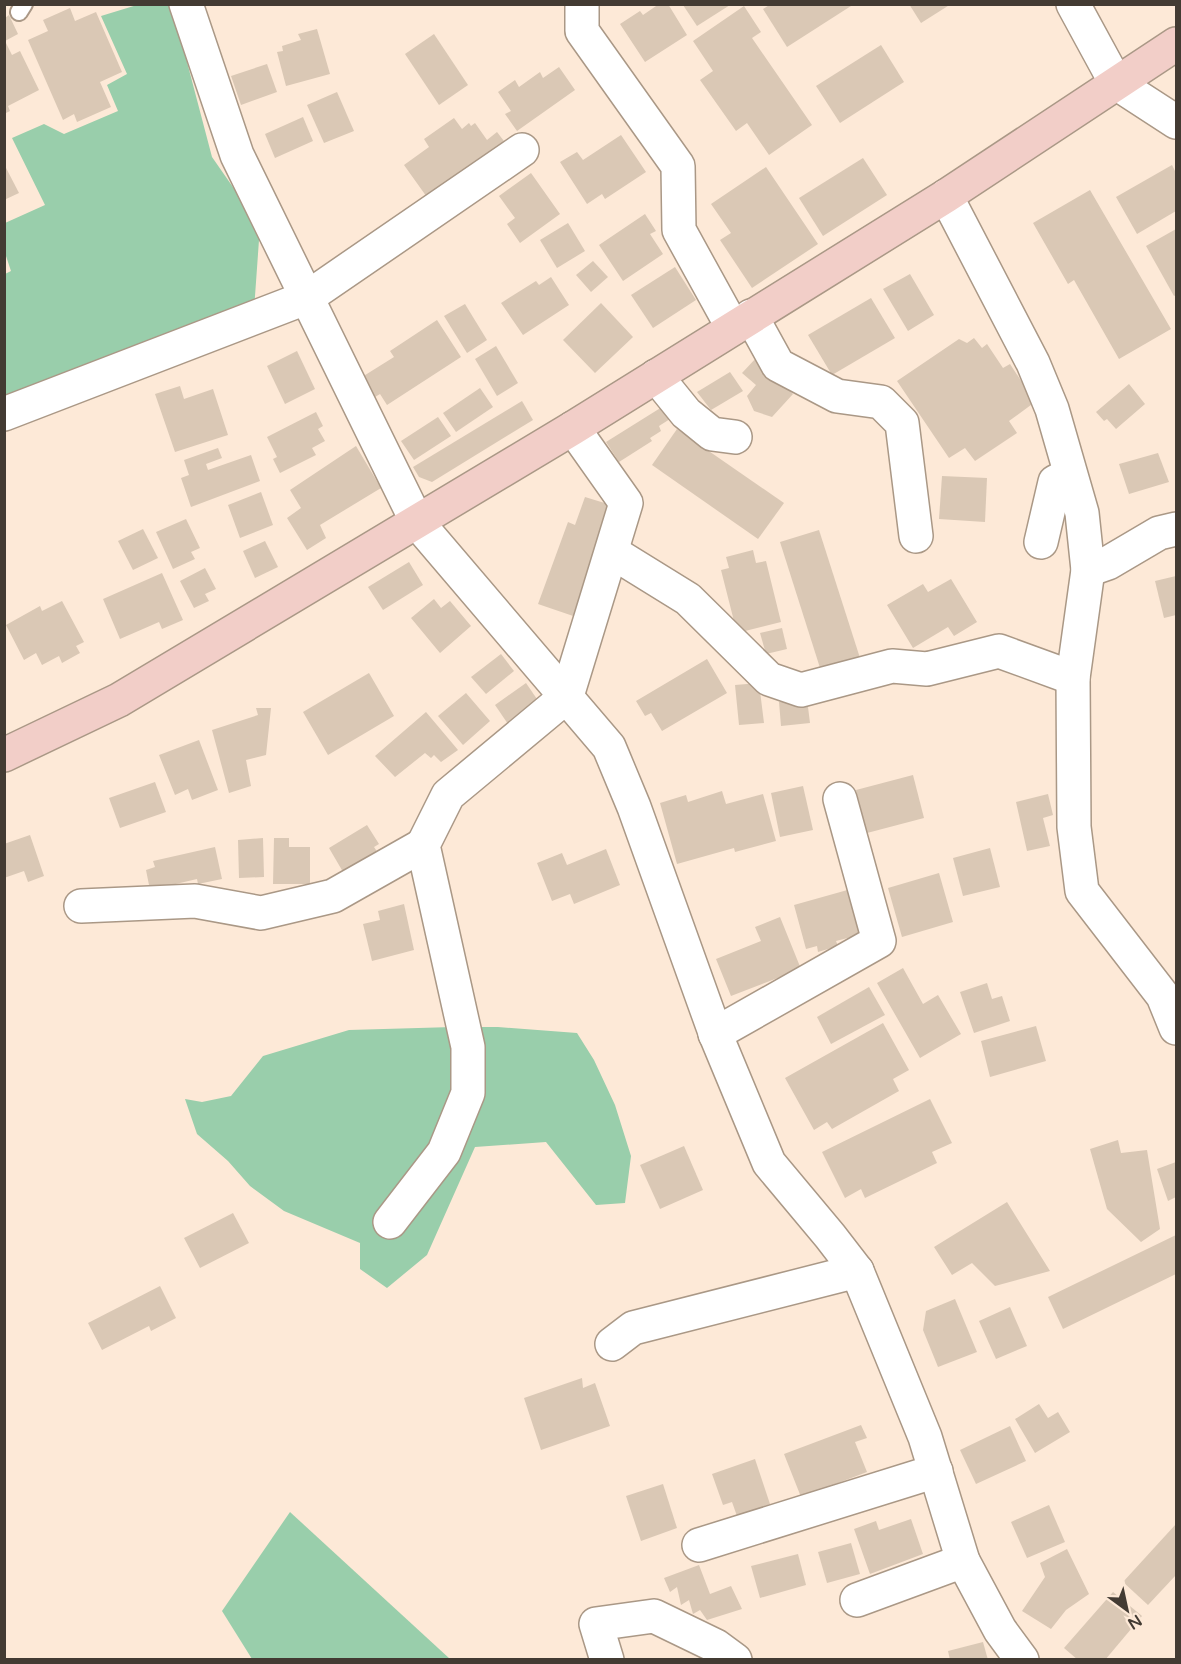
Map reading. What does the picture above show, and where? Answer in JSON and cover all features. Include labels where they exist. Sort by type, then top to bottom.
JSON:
[{"type":"street","points":[[186,4],[237,154],[417,522],[609,747],[634,807],[715,1034],[768,1163],[857,1271],[925,1437],[963,1561],[1000,1630],[1022,1659]]},
{"type":"street","points":[[582,4],[582,31],[678,166],[679,230],[742,322],[778,365],[837,396],[881,402],[902,423],[916,536]]},
{"type":"street","points":[[1073,4],[1116,83],[1176,122]]},
{"type":"street","points":[[4,755],[119,700],[573,428],[946,196],[1176,44]]},
{"type":"street","points":[[4,414],[308,297],[522,150]]},
{"type":"street","points":[[946,196],[1034,363],[1052,409],[1082,513],[1088,570],[1073,678],[1074,827],[1082,891],[1163,996],[1175,1021]]},
{"type":"street","points":[[656,376],[686,413],[712,434],[735,437]]},
{"type":"street","points":[[81,906],[195,901],[261,914],[333,896],[423,845],[448,795],[567,696],[626,503],[573,428]]},
{"type":"street","points":[[1041,542],[1055,482],[1070,474]]},
{"type":"street","points":[[1088,570],[1108,563],[1158,533],[1176,529]]},
{"type":"street","points":[[612,552],[688,600],[769,679],[801,690],[892,666],[927,669],[999,651],[1073,678]]},
{"type":"street","points":[[715,1034],[879,941],[840,799]]},
{"type":"street","points":[[390,1222],[444,1152],[468,1093],[468,1047],[423,845]]},
{"type":"street","points":[[612,1344],[633,1328],[857,1271]]},
{"type":"street","points":[[699,1545],[936,1471]]},
{"type":"street","points":[[857,1600],[963,1561]]},
{"type":"street","points":[[606,1659],[596,1624],[654,1616],[716,1646],[735,1659]]},
{"type":"green space","points":[[137,5],[172,5],[212,157],[260,226],[254,310],[4,401],[5,274],[11,271],[5,253],[5,223],[45,205],[12,138],[44,124],[64,134],[118,111],[107,85],[127,74],[101,16]]},
{"type":"green space","points":[[498,1027],[577,1033],[594,1060],[615,1105],[631,1156],[625,1203],[596,1205],[546,1142],[475,1147],[427,1255],[387,1288],[360,1269],[360,1243],[284,1211],[250,1186],[228,1161],[197,1134],[185,1099],[202,1102],[231,1096],[263,1056],[349,1030]]},
{"type":"green space","points":[[290,1512],[450,1659],[252,1659],[222,1611]]},
{"type":"building","points":[[659,4],[668,4],[687,35],[645,62],[620,24],[640,11],[643,15]]},
{"type":"building","points":[[771,4],[850,4],[851,6],[787,47],[763,9]]},
{"type":"building","points":[[909,4],[951,4],[921,23]]},
{"type":"building","points":[[683,5],[730,5],[697,26]]},
{"type":"building","points":[[744,6],[761,32],[752,38],[812,125],[769,155],[747,123],[736,131],[700,80],[713,71],[693,41]]},
{"type":"building","points":[[70,8],[75,21],[96,12],[122,72],[100,82],[111,107],[77,122],[74,114],[63,120],[28,40],[48,31],[43,20]]},
{"type":"building","points":[[9,15],[18,34],[5,41],[12,55],[20,51],[39,90],[8,106],[10,111],[4,114],[5,18]]},
{"type":"building","points":[[317,29],[330,74],[286,86],[277,52],[283,51],[282,46],[301,40],[298,34]]},
{"type":"building","points":[[434,34],[468,85],[439,105],[405,54]]},
{"type":"building","points":[[881,45],[904,82],[840,123],[816,86]]},
{"type":"building","points":[[267,64],[277,92],[241,105],[231,76]]},
{"type":"building","points":[[559,67],[575,90],[517,131],[505,114],[511,111],[498,92],[515,80],[519,87],[540,72],[543,78]]},
{"type":"building","points":[[337,92],[354,131],[324,143],[307,105]]},
{"type":"building","points":[[303,117],[313,141],[275,158],[265,134]]},
{"type":"building","points":[[454,118],[462,129],[469,123],[471,126],[475,123],[487,140],[497,132],[507,145],[429,200],[404,165],[429,147],[424,139]]},
{"type":"building","points":[[621,135],[646,172],[605,199],[602,194],[587,204],[560,162],[577,152],[583,160]]},
{"type":"building","points":[[863,158],[887,195],[823,236],[799,198]]},
{"type":"building","points":[[4,164],[19,193],[4,200]]},
{"type":"building","points":[[1172,165],[1176,173],[1176,211],[1137,234],[1116,197]]},
{"type":"building","points":[[766,167],[818,244],[752,288],[720,240],[731,233],[711,204]]},
{"type":"building","points":[[531,173],[560,214],[520,243],[507,224],[515,218],[499,196]]},
{"type":"building","points":[[1090,190],[1171,329],[1119,359],[1074,280],[1068,284],[1033,223]]},
{"type":"building","points":[[645,214],[656,231],[650,234],[663,254],[623,281],[599,245]]},
{"type":"building","points":[[568,223],[585,251],[557,268],[540,240]]},
{"type":"building","points":[[1176,229],[1176,295],[1174,296],[1146,246]]},
{"type":"building","points":[[593,261],[608,277],[591,292],[576,275]]},
{"type":"building","points":[[675,267],[696,300],[653,328],[631,295]]},
{"type":"building","points":[[910,274],[934,315],[908,331],[883,289]]},
{"type":"building","points":[[551,277],[569,305],[523,335],[501,303],[536,281],[539,285]]},
{"type":"building","points":[[871,298],[895,338],[832,375],[808,335]]},
{"type":"building","points":[[601,303],[633,337],[595,373],[563,340]]},
{"type":"building","points":[[465,304],[487,340],[467,353],[444,316]]},
{"type":"building","points":[[437,320],[461,357],[387,405],[380,394],[375,397],[362,377],[394,357],[390,351]]},
{"type":"building","points":[[974,338],[982,348],[987,344],[1003,368],[1010,364],[1035,402],[1009,421],[1017,433],[975,461],[965,448],[949,458],[897,381],[959,339],[967,343]]},
{"type":"building","points":[[496,346],[518,383],[497,396],[475,359]]},
{"type":"building","points":[[297,351],[315,389],[285,404],[267,366]]},
{"type":"building","points":[[757,357],[793,394],[772,417],[754,411],[747,396],[756,385],[742,373]]},
{"type":"building","points":[[730,372],[743,391],[711,410],[697,392]]},
{"type":"building","points":[[1129,384],[1145,404],[1116,429],[1096,412]]},
{"type":"building","points":[[180,386],[184,399],[213,389],[228,435],[175,452],[155,394]]},
{"type":"building","points":[[480,388],[493,407],[456,432],[443,413]]},
{"type":"building","points":[[522,401],[533,420],[432,482],[419,477],[413,467]]},
{"type":"building","points":[[662,407],[670,419],[659,426],[661,431],[650,438],[652,441],[619,462],[606,442]]},
{"type":"building","points":[[316,412],[323,426],[318,429],[325,441],[312,448],[316,455],[280,473],[273,459],[277,457],[267,437]]},
{"type":"building","points":[[438,417],[451,436],[414,460],[401,441]]},
{"type":"building","points":[[677,429],[784,503],[758,539],[652,465]]},
{"type":"building","points":[[356,446],[381,488],[320,525],[326,538],[307,550],[287,518],[301,508],[290,490]]},
{"type":"building","points":[[218,448],[222,458],[206,464],[208,470],[251,455],[260,481],[191,507],[181,478],[189,475],[184,460]]},
{"type":"building","points":[[1158,453],[1169,482],[1129,494],[1119,464]]},
{"type":"building","points":[[942,476],[987,478],[985,522],[939,519]]},
{"type":"building","points":[[261,492],[273,525],[240,538],[228,505]]},
{"type":"building","points":[[585,497],[611,505],[579,618],[538,604],[568,522],[575,525]]},
{"type":"building","points":[[186,519],[200,548],[191,552],[195,559],[173,569],[156,532]]},
{"type":"building","points":[[143,529],[158,558],[133,570],[118,541]]},
{"type":"building","points":[[819,530],[860,658],[821,671],[780,542]]},
{"type":"building","points":[[265,541],[278,567],[255,578],[243,551]]},
{"type":"building","points":[[753,550],[756,563],[766,561],[781,622],[737,633],[721,570],[729,568],[726,557]]},
{"type":"building","points":[[409,562],[423,585],[383,610],[368,587]]},
{"type":"building","points":[[205,568],[216,589],[205,594],[209,601],[194,608],[180,581]]},
{"type":"building","points":[[162,573],[183,620],[162,629],[159,622],[120,639],[103,599]]},
{"type":"building","points":[[1176,576],[1176,615],[1164,618],[1155,581]]},
{"type":"building","points":[[951,579],[977,622],[954,636],[948,627],[913,648],[887,605],[923,584],[928,592]]},
{"type":"building","points":[[434,599],[441,608],[450,601],[471,626],[440,653],[411,618]]},
{"type":"building","points":[[62,601],[84,642],[76,646],[80,653],[62,663],[59,656],[42,665],[36,653],[24,660],[6,625],[40,606],[42,611]]},
{"type":"building","points":[[782,628],[787,649],[766,654],[760,633]]},
{"type":"building","points":[[501,654],[514,671],[486,694],[471,677]]},
{"type":"building","points":[[707,659],[727,693],[662,731],[651,713],[645,716],[636,701]]},
{"type":"building","points":[[369,673],[394,716],[328,755],[303,712]]},
{"type":"building","points":[[526,683],[539,702],[508,724],[495,705]]},
{"type":"building","points":[[759,683],[764,723],[739,725],[735,685]]},
{"type":"building","points":[[466,693],[490,721],[463,745],[438,716]]},
{"type":"building","points":[[807,699],[810,723],[781,726],[779,702]]},
{"type":"building","points":[[256,708],[271,708],[266,755],[246,760],[251,786],[229,793],[212,730],[258,715]]},
{"type":"building","points":[[426,712],[458,750],[441,762],[434,755],[431,758],[425,753],[395,777],[375,756]]},
{"type":"building","points":[[199,740],[218,790],[192,800],[188,789],[175,795],[159,755]]},
{"type":"building","points":[[913,775],[924,818],[867,833],[856,790]]},
{"type":"building","points":[[155,782],[166,812],[120,828],[109,798]]},
{"type":"building","points":[[803,786],[813,830],[780,837],[771,793]]},
{"type":"building","points":[[722,791],[726,804],[763,794],[776,841],[735,852],[734,848],[677,864],[660,803],[686,795],[688,802]]},
{"type":"building","points":[[1048,794],[1053,815],[1043,818],[1050,846],[1027,851],[1016,802]]},
{"type":"building","points":[[367,825],[379,844],[374,847],[380,856],[346,877],[329,848]]},
{"type":"building","points":[[30,835],[44,876],[28,882],[24,871],[4,878],[4,844]]},
{"type":"building","points":[[263,838],[264,877],[239,878],[238,840]]},
{"type":"building","points":[[274,838],[289,838],[289,847],[310,847],[310,884],[273,884]]},
{"type":"building","points":[[215,847],[222,879],[198,884],[197,879],[150,890],[146,870],[155,867],[153,861]]},
{"type":"building","points":[[990,848],[1000,887],[963,896],[953,858]]},
{"type":"building","points":[[606,849],[620,885],[574,904],[570,894],[552,901],[537,863],[562,853],[567,865]]},
{"type":"building","points":[[939,873],[953,922],[902,937],[888,888]]},
{"type":"building","points":[[851,889],[863,934],[836,941],[838,946],[818,952],[817,946],[806,949],[794,905]]},
{"type":"building","points":[[404,904],[414,950],[372,961],[363,924],[380,920],[378,911]]},
{"type":"building","points":[[780,917],[801,969],[731,996],[716,959],[761,941],[755,927]]},
{"type":"building","points":[[903,968],[923,1004],[938,995],[961,1034],[920,1058],[877,983]]},
{"type":"building","points":[[987,983],[992,999],[1002,996],[1010,1021],[974,1033],[960,992]]},
{"type":"building","points":[[869,987],[885,1015],[831,1044],[817,1017]]},
{"type":"building","points":[[883,1023],[909,1070],[893,1079],[899,1091],[832,1129],[827,1122],[814,1130],[785,1078]]},
{"type":"building","points":[[1036,1026],[1046,1061],[990,1077],[981,1041]]},
{"type":"building","points":[[930,1099],[952,1143],[932,1152],[937,1163],[865,1198],[861,1189],[845,1198],[822,1152]]},
{"type":"building","points":[[1118,1140],[1121,1153],[1147,1150],[1160,1229],[1141,1242],[1107,1209],[1090,1149]]},
{"type":"building","points":[[684,1146],[703,1190],[660,1209],[640,1165]]},
{"type":"building","points":[[1176,1162],[1176,1197],[1168,1201],[1157,1169]]},
{"type":"building","points":[[1007,1202],[1050,1271],[995,1286],[972,1263],[952,1275],[934,1247]]},
{"type":"building","points":[[233,1213],[249,1243],[200,1268],[184,1238]]},
{"type":"building","points":[[1176,1235],[1176,1274],[1063,1329],[1048,1297]]},
{"type":"building","points":[[160,1286],[176,1318],[151,1331],[149,1326],[102,1350],[88,1323]]},
{"type":"building","points":[[955,1299],[977,1352],[938,1367],[923,1330],[926,1311]]},
{"type":"building","points":[[1010,1307],[1027,1346],[996,1359],[979,1321]]},
{"type":"building","points":[[582,1378],[583,1388],[595,1383],[610,1426],[541,1450],[524,1398]]},
{"type":"building","points":[[1039,1404],[1048,1418],[1058,1412],[1070,1432],[1035,1453],[1015,1419]]},
{"type":"building","points":[[861,1425],[867,1438],[855,1442],[867,1472],[801,1497],[784,1454]]},
{"type":"building","points":[[1010,1426],[1026,1461],[976,1484],[960,1450]]},
{"type":"building","points":[[755,1459],[770,1504],[737,1516],[732,1502],[723,1505],[712,1474]]},
{"type":"building","points":[[663,1484],[677,1528],[641,1541],[626,1496]]},
{"type":"building","points":[[1049,1505],[1065,1542],[1027,1558],[1011,1522]]},
{"type":"building","points":[[911,1519],[923,1554],[870,1574],[854,1529],[876,1521],[879,1530]]},
{"type":"building","points":[[1176,1524],[1176,1575],[1148,1605],[1123,1582]]},
{"type":"building","points":[[851,1543],[860,1574],[827,1583],[818,1552]]},
{"type":"building","points":[[1067,1549],[1089,1594],[1066,1610],[1051,1629],[1022,1611],[1045,1577],[1040,1563]]},
{"type":"building","points":[[798,1554],[806,1585],[760,1598],[751,1566]]},
{"type":"building","points":[[699,1565],[710,1594],[731,1586],[742,1609],[707,1620],[700,1610],[693,1614],[689,1600],[681,1605],[677,1587],[670,1592],[664,1578]]},
{"type":"building","points":[[1113,1592],[1142,1616],[1105,1660],[1078,1660],[1064,1648]]},
{"type":"building","points":[[983,1642],[988,1660],[950,1660],[948,1651]]}]
